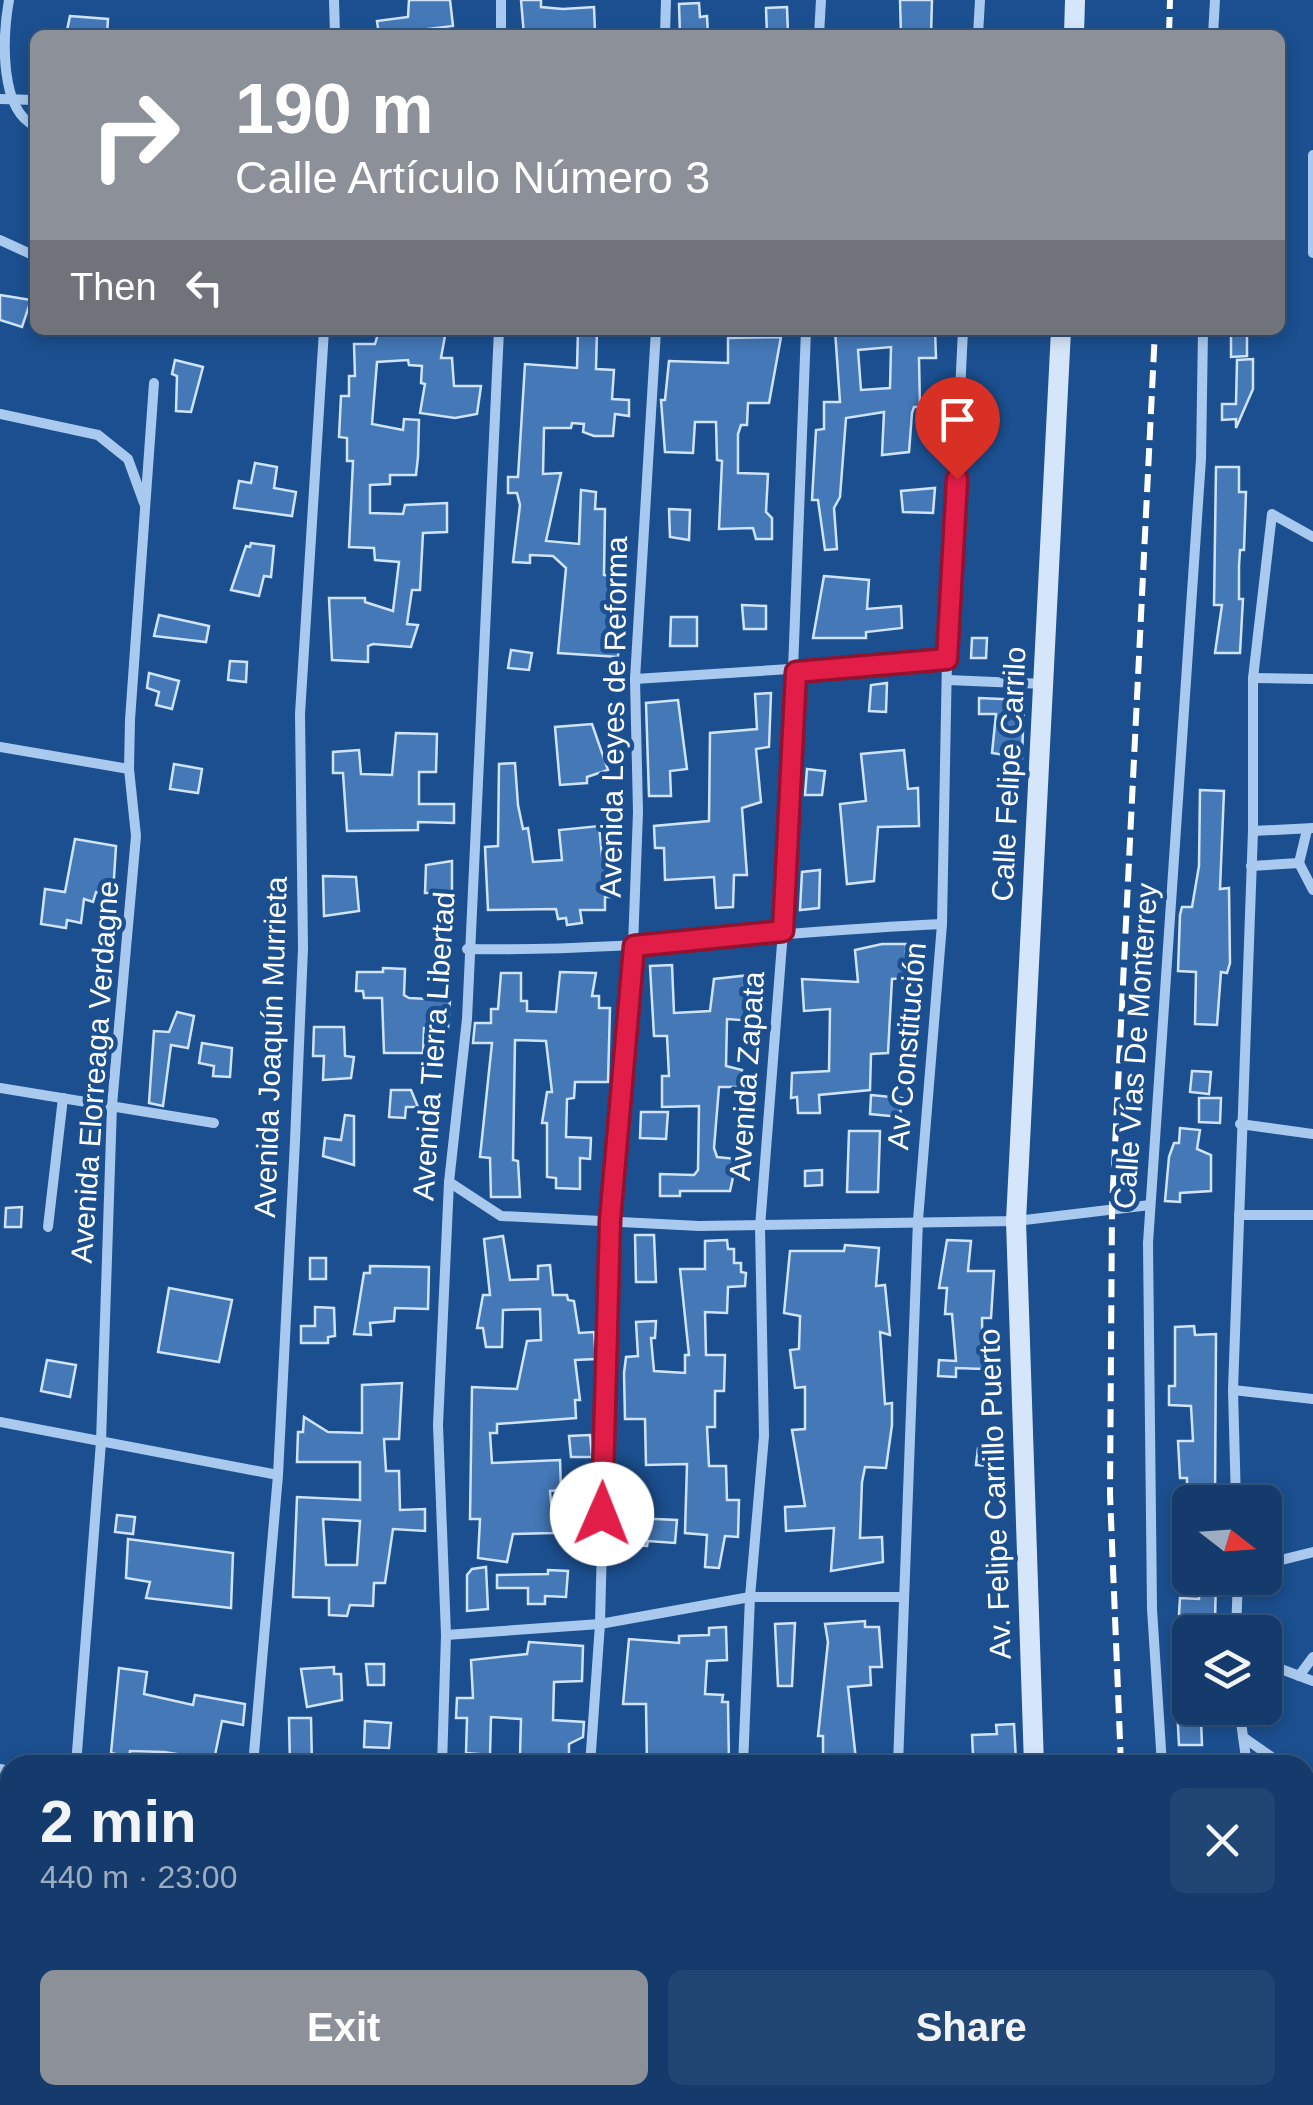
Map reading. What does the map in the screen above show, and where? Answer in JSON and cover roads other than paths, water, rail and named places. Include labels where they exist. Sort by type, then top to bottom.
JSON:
[{"type":"street","points":[[9,0],[2,99],[14,116],[30,124]]},
{"type":"street","points":[[334,0],[335,30]]},
{"type":"street","points":[[501,0],[501,30]]},
{"type":"street","points":[[666,0],[666,30]]},
{"type":"street","points":[[819,30],[821,0]]},
{"type":"street","points":[[978,30],[980,0]]},
{"type":"street","points":[[1074,30],[1075,0]]},
{"type":"street","points":[[1213,30],[1215,0]]},
{"type":"street","points":[[2,99],[30,100]]},
{"type":"street","points":[[1313,156],[1313,254]]},
{"type":"street","points":[[0,240],[30,254]]},
{"type":"street","name":"Avenida Joaquín Murrieta","points":[[254,1755],[278,1475],[303,948],[300,714],[324,335]]},
{"type":"street","name":"Avenida Tierra Libertad","points":[[442,1755],[446,1635],[438,1425],[449,1182],[466,1020],[499,335]]},
{"type":"street","name":"Avenida Leyes de Reforma","points":[[591,1755],[600,1624],[610,1220],[634,946],[638,812],[634,679],[656,335]]},
{"type":"street","name":"Avenida Zapata","points":[[743,1755],[750,1597],[764,1436],[760,1227],[783,931],[796,672],[806,335]]},
{"type":"street","name":"Av Constitución","points":[[898,1755],[918,1220],[942,924],[947,659],[963,335]]},
{"type":"street","name":"Calle Felipe Carrilo","points":[[1016,1221],[1061,335]]},
{"type":"street","name":"Calle Vías De Monterrey","points":[[1161,1755],[1152,1609],[1150,1205],[1202,459],[1203,335]]},
{"type":"street","name":"Avenida Elorreaga Verdagne","points":[[77,1755],[102,1442],[112,1105],[136,836],[129,768],[154,383]]},
{"type":"street","points":[[0,414],[98,435],[128,459],[146,509]]},
{"type":"street","points":[[1236,1485],[1233,1390],[1253,831],[1253,678],[1272,514],[1313,536]]},
{"type":"street","points":[[634,679],[796,672],[947,659]]},
{"type":"street","points":[[1253,678],[1313,679]]},
{"type":"street","points":[[948,680],[1044,684]]},
{"type":"street","points":[[0,747],[129,768]]},
{"type":"street","points":[[1253,831],[1310,829],[1300,863],[1313,890]]},
{"type":"street","points":[[1252,866],[1300,863]]},
{"type":"street","points":[[468,949],[634,946],[783,931],[942,924]]},
{"type":"street","points":[[0,1088],[214,1123]]},
{"type":"street","points":[[48,1227],[64,1098]]},
{"type":"street","points":[[1240,1124],[1313,1134]]},
{"type":"street","points":[[449,1182],[500,1216],[760,1227],[918,1220],[1016,1221],[1150,1205]]},
{"type":"street","points":[[1239,1215],[1313,1215]]},
{"type":"street","name":"Av. Felipe Carrillo Puerto","points":[[1016,1221],[1034,1755]]},
{"type":"street","points":[[1233,1390],[1313,1399]]},
{"type":"street","points":[[0,1422],[278,1475]]},
{"type":"street","points":[[1282,1560],[1313,1552]]},
{"type":"street","points":[[446,1635],[600,1624],[750,1597],[903,1597]]},
{"type":"street","points":[[1299,1676],[1313,1656]]},
{"type":"street","points":[[1282,1670],[1313,1682]]},
{"type":"street","points":[[1241,1725],[1246,1755]]},
{"type":"street","points":[[1243,1737],[1269,1755]]},
{"type":"railway","points":[[1169,30],[1170,0]]},
{"type":"railway","points":[[1121,1755],[1110,1494],[1112,1208],[1155,335]]}]
